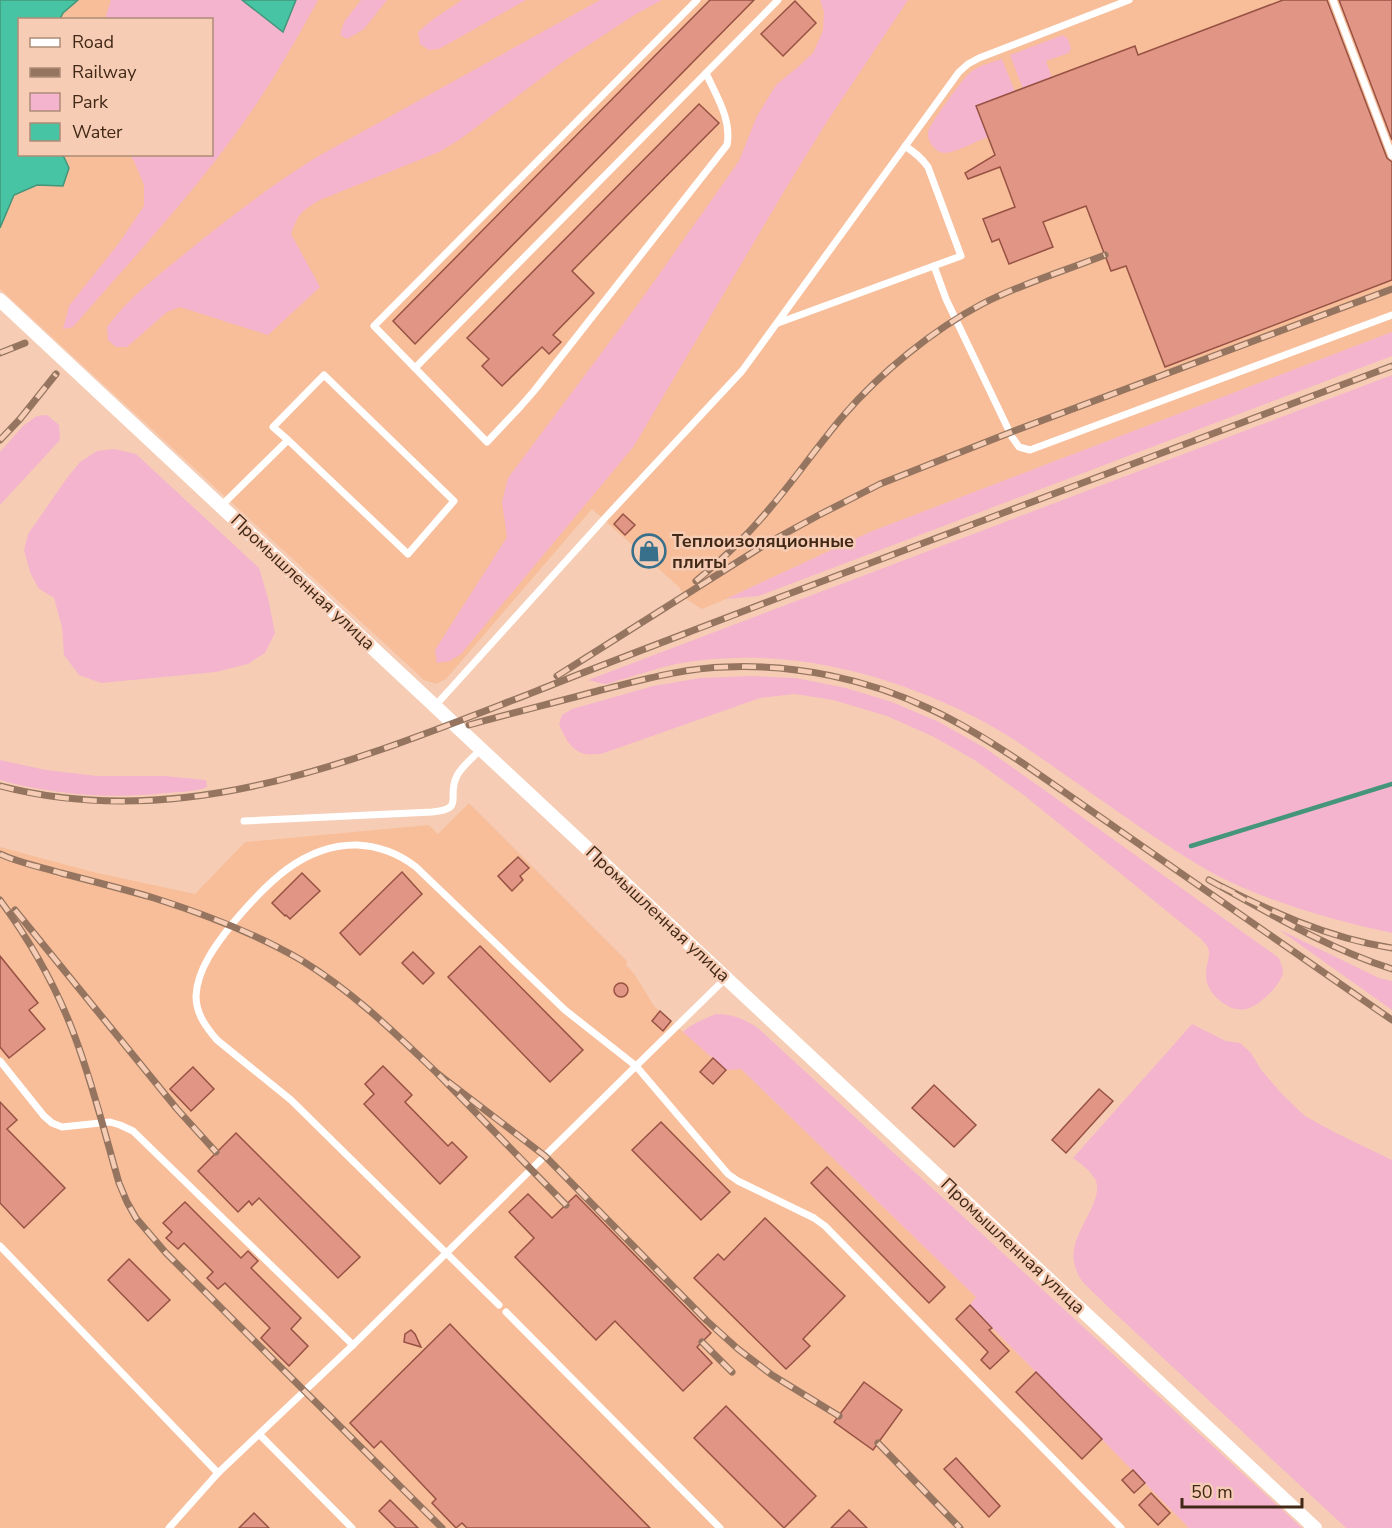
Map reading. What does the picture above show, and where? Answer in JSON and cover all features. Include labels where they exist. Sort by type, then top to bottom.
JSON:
[{"type":"street","name":"Промышленная улица","points":[[0,300],[1315,1528]]},
{"type":"lane","points":[[697,0],[374,326],[487,442],[534,390],[727,145],[728,122],[706,73]]},
{"type":"lane","points":[[415,368],[778,0]]},
{"type":"lane","points":[[435,706],[752,360],[959,72],[979,58],[1129,0]]},
{"type":"lane","points":[[1333,0],[1392,156]]},
{"type":"lane","points":[[778,323],[961,256],[928,167],[922,159],[905,147]]},
{"type":"lane","points":[[934,266],[946,299],[1012,437],[1019,447],[1030,450],[1392,315]]},
{"type":"lane","points":[[324,375],[454,501],[408,554],[288,440],[273,428],[324,375]]},
{"type":"lane","points":[[221,506],[288,440]]},
{"type":"lane","points":[[244,821],[432,812],[447,809],[452,806],[454,799],[456,776],[481,749]]},
{"type":"lane","points":[[499,1305],[291,1100],[217,1041],[198,1013],[196,996],[200,978],[207,962],[225,935],[262,891],[291,866],[326,848],[346,845],[387,850],[403,857],[416,867],[565,1010],[636,1066],[728,1174],[814,1218],[825,1226],[1121,1528]]},
{"type":"lane","points":[[169,1528],[218,1473],[353,1345],[726,978]]},
{"type":"lane","points":[[0,1061],[52,1123],[62,1127],[110,1122],[133,1131],[353,1345]]},
{"type":"lane","points":[[0,1246],[218,1473]]},
{"type":"lane","points":[[506,1312],[720,1528]]},
{"type":"lane","points":[[260,1435],[352,1528]]},
{"type":"shaded area","points":[[0,0],[1392,0],[1392,332],[870,532],[702,609],[686,599],[679,587],[592,509],[446,679],[436,684],[424,680],[0,289]]},
{"type":"shaded area","points":[[469,803],[627,961],[626,965],[654,1006],[726,1070],[741,1069],[977,1298],[970,1305],[1189,1528],[0,1528],[0,847],[93,872],[195,894],[245,842],[429,825],[438,834]]},
{"type":"green space","points":[[111,0],[318,0],[265,91],[215,161],[169,218],[73,327],[63,329],[69,306],[119,243],[144,206],[144,185],[131,156],[213,156],[213,18],[105,18]]},
{"type":"green space","points":[[361,0],[387,0],[364,29],[347,39],[340,35],[344,22]]},
{"type":"green space","points":[[462,0],[526,0],[439,49],[429,50],[420,44],[418,32]]},
{"type":"green space","points":[[600,0],[662,0],[636,14],[564,61],[459,140],[439,152],[320,200],[305,210],[291,234],[320,287],[268,335],[180,307],[167,312],[127,347],[116,347],[108,340],[107,327],[135,296],[219,226],[282,180],[315,158]]},
{"type":"green space","points":[[820,0],[908,0],[826,123],[786,188],[634,446],[461,654],[450,661],[437,663],[435,650],[507,537],[502,502],[508,478],[641,300],[739,161],[757,116],[776,85],[813,53],[823,31],[824,12]]},
{"type":"green space","points":[[1063,35],[1068,39],[1071,48],[1069,53],[1046,61],[1052,78],[1023,89],[1010,55]]},
{"type":"green space","points":[[1002,59],[1015,92],[977,106],[988,137],[954,151],[944,153],[938,151],[930,142],[928,132],[948,100],[972,71]]},
{"type":"green space","points":[[1392,332],[1392,356],[759,596],[726,599],[870,532]]},
{"type":"green space","points":[[1392,375],[1392,933],[1302,910],[1216,875],[1147,832],[1013,739],[972,715],[914,690],[872,676],[789,660],[732,658],[676,664],[606,684],[588,680]]},
{"type":"green space","points":[[47,415],[59,425],[60,440],[0,505],[0,452],[23,426],[37,416]]},
{"type":"green space","points":[[114,449],[136,454],[259,568],[275,633],[265,653],[248,664],[216,672],[101,683],[79,675],[64,655],[62,627],[54,598],[38,588],[30,572],[24,550],[28,534],[80,462],[97,451]]},
{"type":"green space","points":[[751,676],[796,678],[846,688],[892,702],[939,722],[985,748],[1279,958],[1283,971],[1279,982],[1269,994],[1251,1007],[1237,1009],[1222,1002],[1210,990],[1206,979],[1208,949],[1197,935],[1025,796],[976,761],[934,737],[887,716],[833,700],[795,694],[760,698],[601,754],[585,754],[576,750],[566,738],[559,724],[562,715],[572,709],[653,686],[700,678]]},
{"type":"green space","points":[[0,760],[46,770],[97,776],[165,776],[206,780],[207,787],[187,792],[124,796],[61,792],[0,780]]},
{"type":"green space","points":[[1278,929],[1379,978],[1392,981],[1392,1010]]},
{"type":"green space","points":[[716,1014],[738,1018],[758,1028],[1302,1528],[1189,1528],[970,1305],[976,1297],[741,1069],[726,1070],[683,1032]]},
{"type":"green space","points":[[1192,1024],[1226,1041],[1240,1043],[1251,1053],[1262,1071],[1283,1095],[1305,1116],[1392,1160],[1392,1528],[1346,1528],[1106,1305],[1083,1282],[1075,1267],[1074,1247],[1095,1199],[1097,1188],[1092,1174],[1073,1158]]},
{"type":"water","points":[[0,0],[78,0],[60,18],[18,18],[18,156],[63,156],[69,168],[63,186],[37,185],[14,195],[0,228]]},
{"type":"water","points":[[242,0],[296,0],[283,32]]},
{"type":"building","points":[[710,0],[754,0],[415,344],[393,321]]},
{"type":"building","points":[[1283,0],[1327,0],[1387,158],[1392,162],[1392,280],[1165,367],[1126,266],[1111,271],[1086,206],[1043,222],[1053,247],[1009,264],[999,239],[992,242],[983,219],[1015,207],[1000,167],[968,179],[965,173],[995,155],[976,106],[1135,46],[1138,55]]},
{"type":"building","points":[[1339,0],[1392,0],[1392,140]]},
{"type":"building","points":[[795,1],[816,23],[783,56],[761,34]]},
{"type":"building","points":[[699,104],[719,123],[572,271],[594,293],[553,335],[561,342],[549,354],[542,347],[502,386],[482,366],[489,359],[467,338]]},
{"type":"building","points":[[623,514],[635,525],[625,535],[614,524]]},
{"type":"building","points":[[648,541],[658,550],[649,560],[639,551]]},
{"type":"building","points":[[518,857],[529,868],[520,876],[523,880],[512,891],[498,876]]},
{"type":"building","points":[[402,872],[422,894],[360,955],[340,933]]},
{"type":"building","points":[[302,873],[320,891],[290,919],[272,903]]},
{"type":"building","points":[[480,946],[583,1050],[550,1082],[448,977]]},
{"type":"building","points":[[413,952],[434,973],[423,984],[402,963]]},
{"type":"building","points":[[0,956],[38,1003],[29,1010],[45,1029],[9,1058],[0,1047]]},
{"type":"building","points":[[618,983],[624,983],[628,990],[624,997],[618,997],[614,993],[614,987]]},
{"type":"building","points":[[660,1011],[671,1021],[663,1031],[652,1021]]},
{"type":"building","points":[[713,1058],[726,1070],[713,1084],[700,1072]]},
{"type":"building","points":[[383,1066],[412,1095],[405,1102],[448,1146],[452,1142],[467,1157],[440,1184],[364,1104],[374,1094],[365,1084]]},
{"type":"building","points":[[193,1067],[214,1089],[191,1111],[170,1089]]},
{"type":"building","points":[[934,1085],[976,1125],[954,1147],[912,1108]]},
{"type":"building","points":[[1099,1089],[1113,1101],[1066,1153],[1052,1140]]},
{"type":"building","points":[[0,1102],[17,1120],[7,1129],[65,1188],[24,1228],[0,1203]]},
{"type":"building","points":[[661,1122],[730,1192],[701,1220],[632,1150]]},
{"type":"building","points":[[236,1133],[360,1257],[338,1278],[259,1198],[252,1205],[249,1201],[238,1212],[198,1171]]},
{"type":"building","points":[[827,1167],[945,1287],[929,1303],[811,1183]]},
{"type":"building","points":[[528,1194],[552,1218],[576,1195],[711,1333],[697,1347],[712,1363],[683,1391],[615,1321],[596,1340],[515,1257],[534,1238],[509,1212]]},
{"type":"building","points":[[185,1202],[241,1258],[248,1251],[258,1261],[251,1268],[301,1318],[291,1329],[308,1346],[289,1366],[261,1338],[270,1328],[225,1283],[218,1289],[207,1278],[213,1272],[184,1243],[178,1249],[166,1238],[172,1232],[163,1223]]},
{"type":"building","points":[[765,1218],[845,1296],[803,1339],[810,1346],[786,1369],[694,1278],[718,1254],[724,1260]]},
{"type":"building","points":[[129,1259],[170,1300],[148,1321],[108,1280]]},
{"type":"building","points":[[970,1305],[992,1328],[989,1330],[1009,1351],[990,1369],[981,1360],[988,1352],[956,1319]]},
{"type":"building","points":[[450,1324],[650,1528],[467,1528],[462,1523],[456,1528],[432,1503],[436,1499],[381,1441],[374,1448],[350,1423]]},
{"type":"building","points":[[411,1330],[421,1347],[404,1342],[405,1334]]},
{"type":"building","points":[[1036,1372],[1102,1439],[1082,1459],[1016,1392]]},
{"type":"building","points":[[864,1382],[902,1410],[873,1450],[834,1422]]},
{"type":"building","points":[[726,1406],[816,1496],[784,1528],[694,1438]]},
{"type":"building","points":[[956,1458],[1000,1506],[989,1517],[944,1469]]},
{"type":"building","points":[[1133,1470],[1145,1483],[1134,1493],[1122,1480]]},
{"type":"building","points":[[1151,1493],[1170,1513],[1158,1525],[1139,1505]]},
{"type":"building","points":[[390,1500],[418,1528],[396,1528],[379,1511]]},
{"type":"building","points":[[849,1510],[867,1528],[831,1528]]},
{"type":"building","points":[[254,1513],[269,1528],[239,1528]]},
{"type":"waterway","points":[[1191,846],[1392,784]]},
{"type":"railway","points":[[696,581],[753,528],[858,399],[926,339],[982,304],[1027,284],[1105,255]]},
{"type":"railway","points":[[557,676],[766,544],[880,484],[1014,431],[1392,289]]},
{"type":"railway","points":[[0,353],[25,343]]},
{"type":"railway","points":[[0,786],[69,798],[137,801],[204,795],[270,782],[336,764],[465,719],[1392,366]]},
{"type":"railway","points":[[0,440],[56,374]]},
{"type":"railway","points":[[469,725],[647,679],[710,668],[752,667],[805,671],[882,689],[942,715],[1001,749],[1392,1020]]},
{"type":"railway","points":[[0,854],[173,904],[266,941],[301,960],[338,985],[406,1043],[438,1074]]},
{"type":"railway","points":[[1392,948],[1344,937],[1298,922],[1209,880],[1321,940],[1392,969]]},
{"type":"railway","points":[[0,900],[42,966],[68,1019],[88,1073],[119,1183],[136,1218],[166,1253],[442,1528]]},
{"type":"railway","points":[[15,910],[177,1109],[216,1152]]},
{"type":"railway","points":[[566,1205],[438,1074],[545,1156],[707,1321],[738,1349],[772,1375],[839,1416]]},
{"type":"railway","points":[[702,1342],[732,1372]]},
{"type":"railway","points":[[878,1443],[960,1528]]},
{"type":"place","name":"Теплоизоляционные плиты","points":[[649,551]]}]
